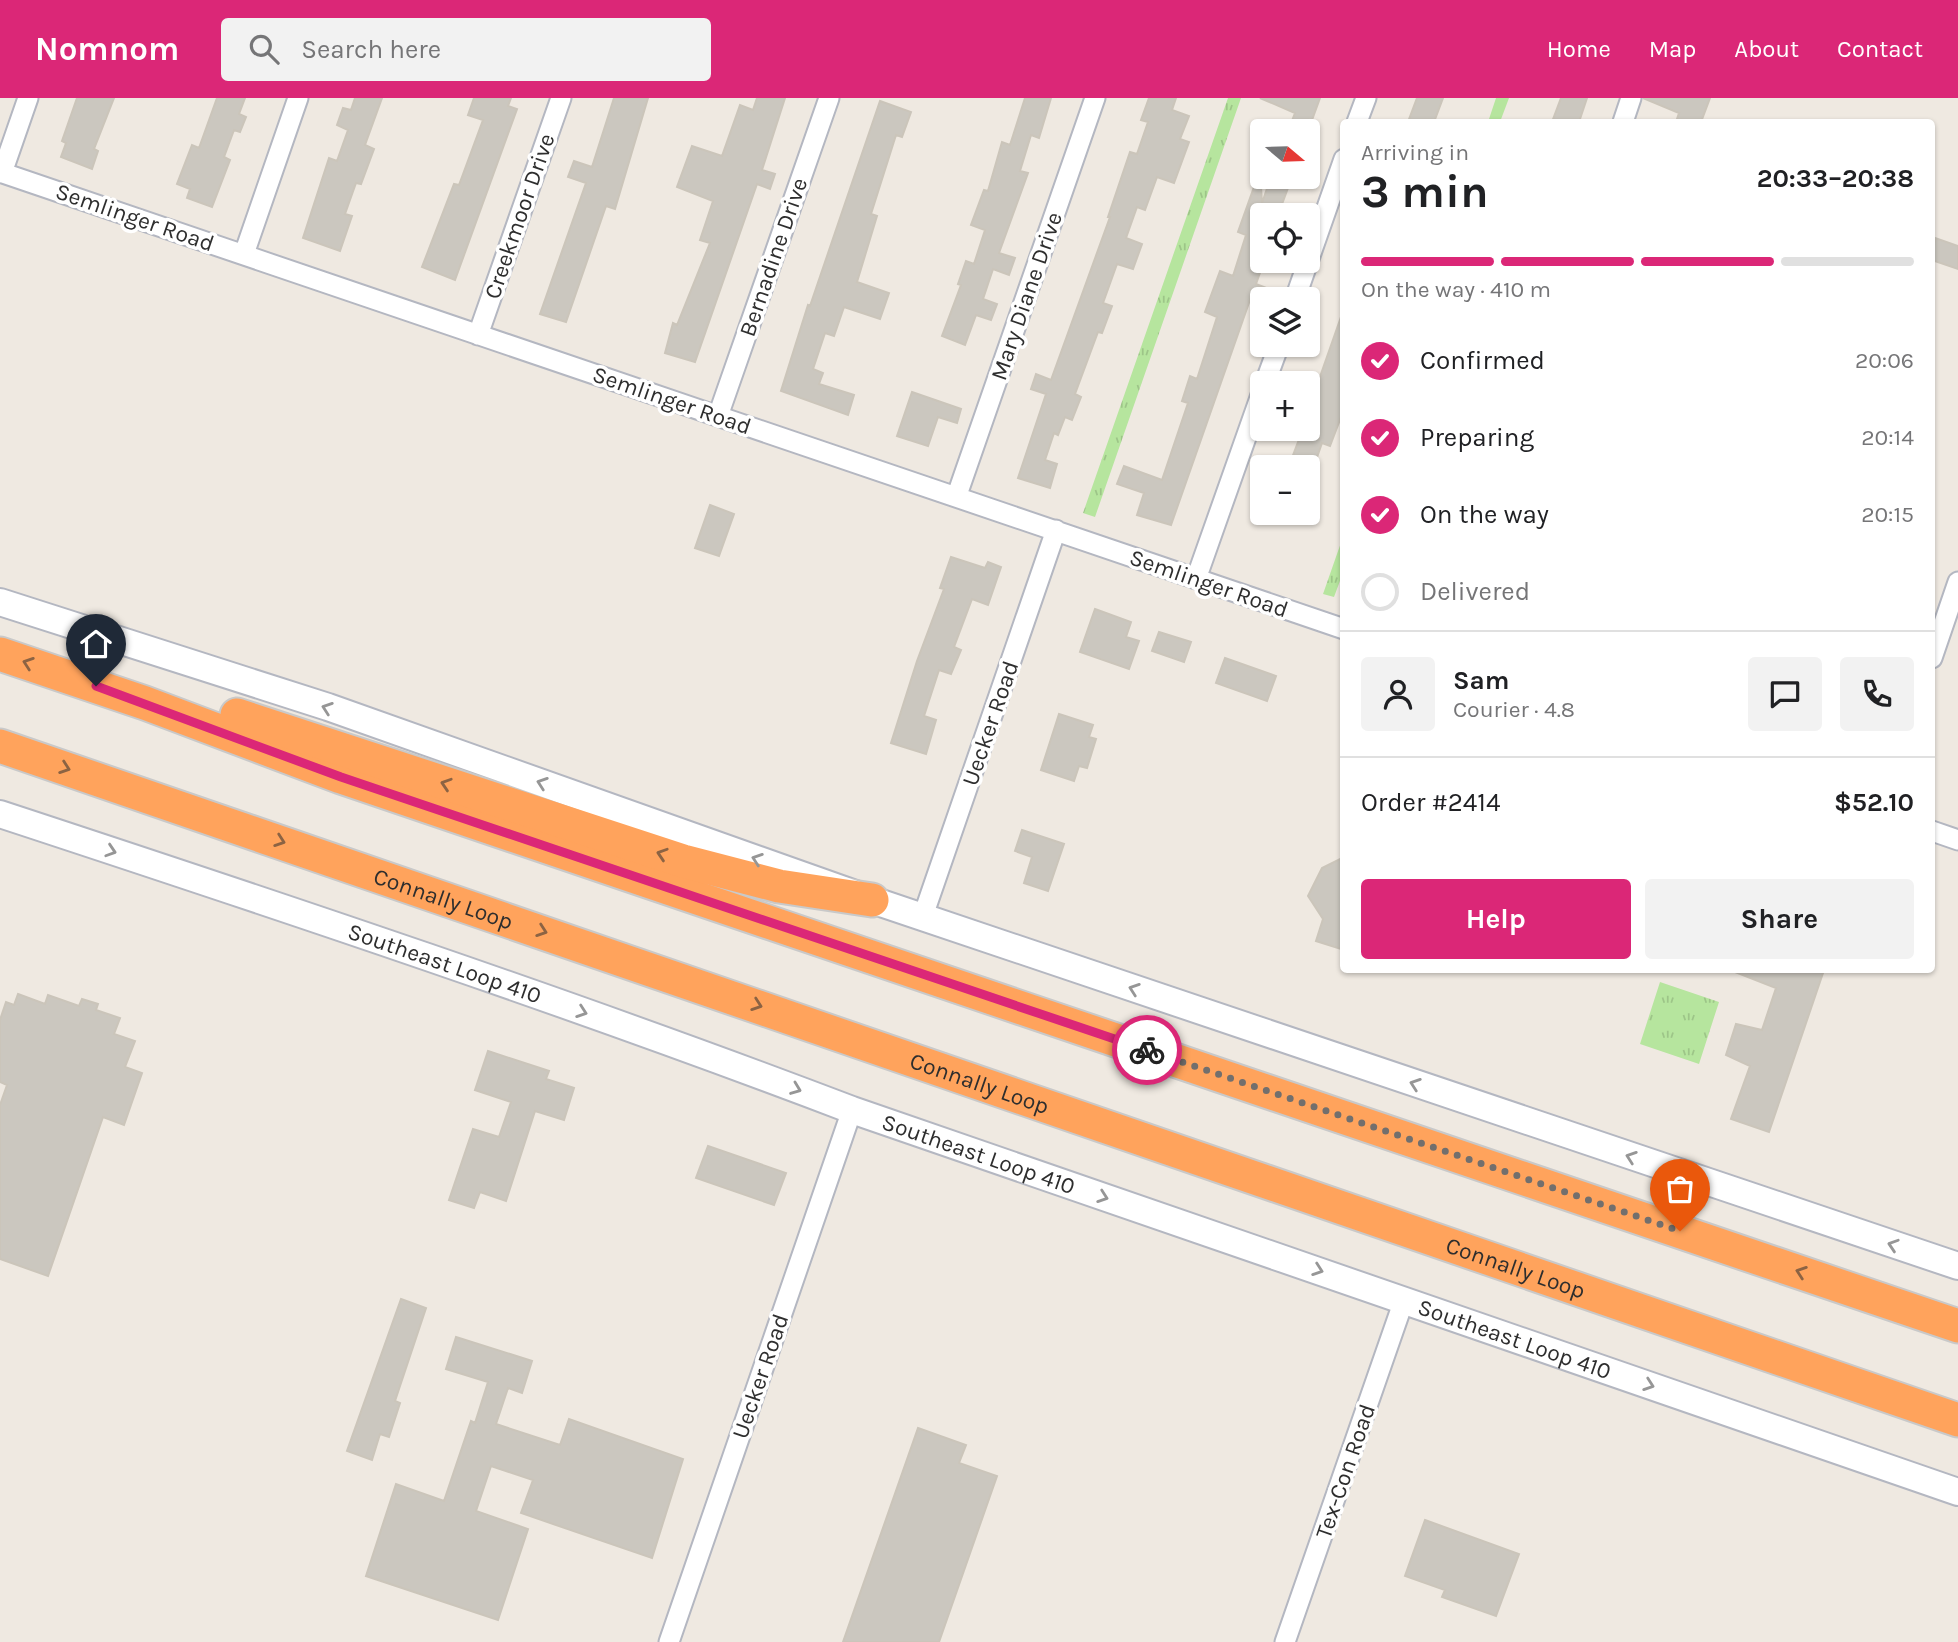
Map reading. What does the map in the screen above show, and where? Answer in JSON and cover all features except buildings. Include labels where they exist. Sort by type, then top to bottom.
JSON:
[{"type":"highway","points":[[0,654],[145,703],[341,777],[1958,1325]]},
{"type":"highway","points":[[145,703],[214,707],[683,861],[779,886],[872,900]]},
{"type":"highway","name":"Connally Loop","points":[[0,746],[1958,1420]]},
{"type":"main road","points":[[0,602],[328,708],[872,900],[1958,1266]]},
{"type":"main road","name":"Southeast Loop 410","points":[[0,814],[264,901],[732,1064],[852,1110],[1958,1492]]},
{"type":"street","points":[[1,172],[28,98]]},
{"type":"street","points":[[244,254],[298,98]]},
{"type":"street","name":"Creekmoor Drive","points":[[478,335],[561,98]]},
{"type":"street","name":"Bernadine Drive","points":[[718,416],[829,98]]},
{"type":"street","name":"Mary Diane Drive","points":[[957,495],[1095,98]]},
{"type":"street","points":[[1358,119],[1366,98]]},
{"type":"street","points":[[1624,119],[1631,98]]},
{"type":"street","points":[[1299,287],[1340,170]]},
{"type":"street","name":"Semlinger Road","points":[[1,172],[957,495],[1340,628]]},
{"type":"street","points":[[1196,579],[1250,426]]},
{"type":"street","name":"Uecker Road","points":[[923,916],[1056,530]]},
{"type":"street","points":[[1935,649],[1958,582]]},
{"type":"street","points":[[1935,832],[1958,841]]},
{"type":"street","name":"Uecker Road","points":[[669,1642],[852,1110]]},
{"type":"street","name":"Tex-Con Road","points":[[1285,1642],[1404,1300]]},
{"type":"green space","points":[[1228,98],[1241,98],[1095,517],[1083,513]]},
{"type":"green space","points":[[1496,98],[1509,98],[1501,119],[1489,119]]},
{"type":"green space","points":[[1340,545],[1340,581],[1334,597],[1323,594]]},
{"type":"green space","points":[[1660,982],[1719,1002],[1699,1064],[1640,1044]]},
{"type":"way so far","points":[[1147,1050],[1680,1231]]},
{"type":"route","points":[[96,686],[341,777],[1147,1050]]}]
